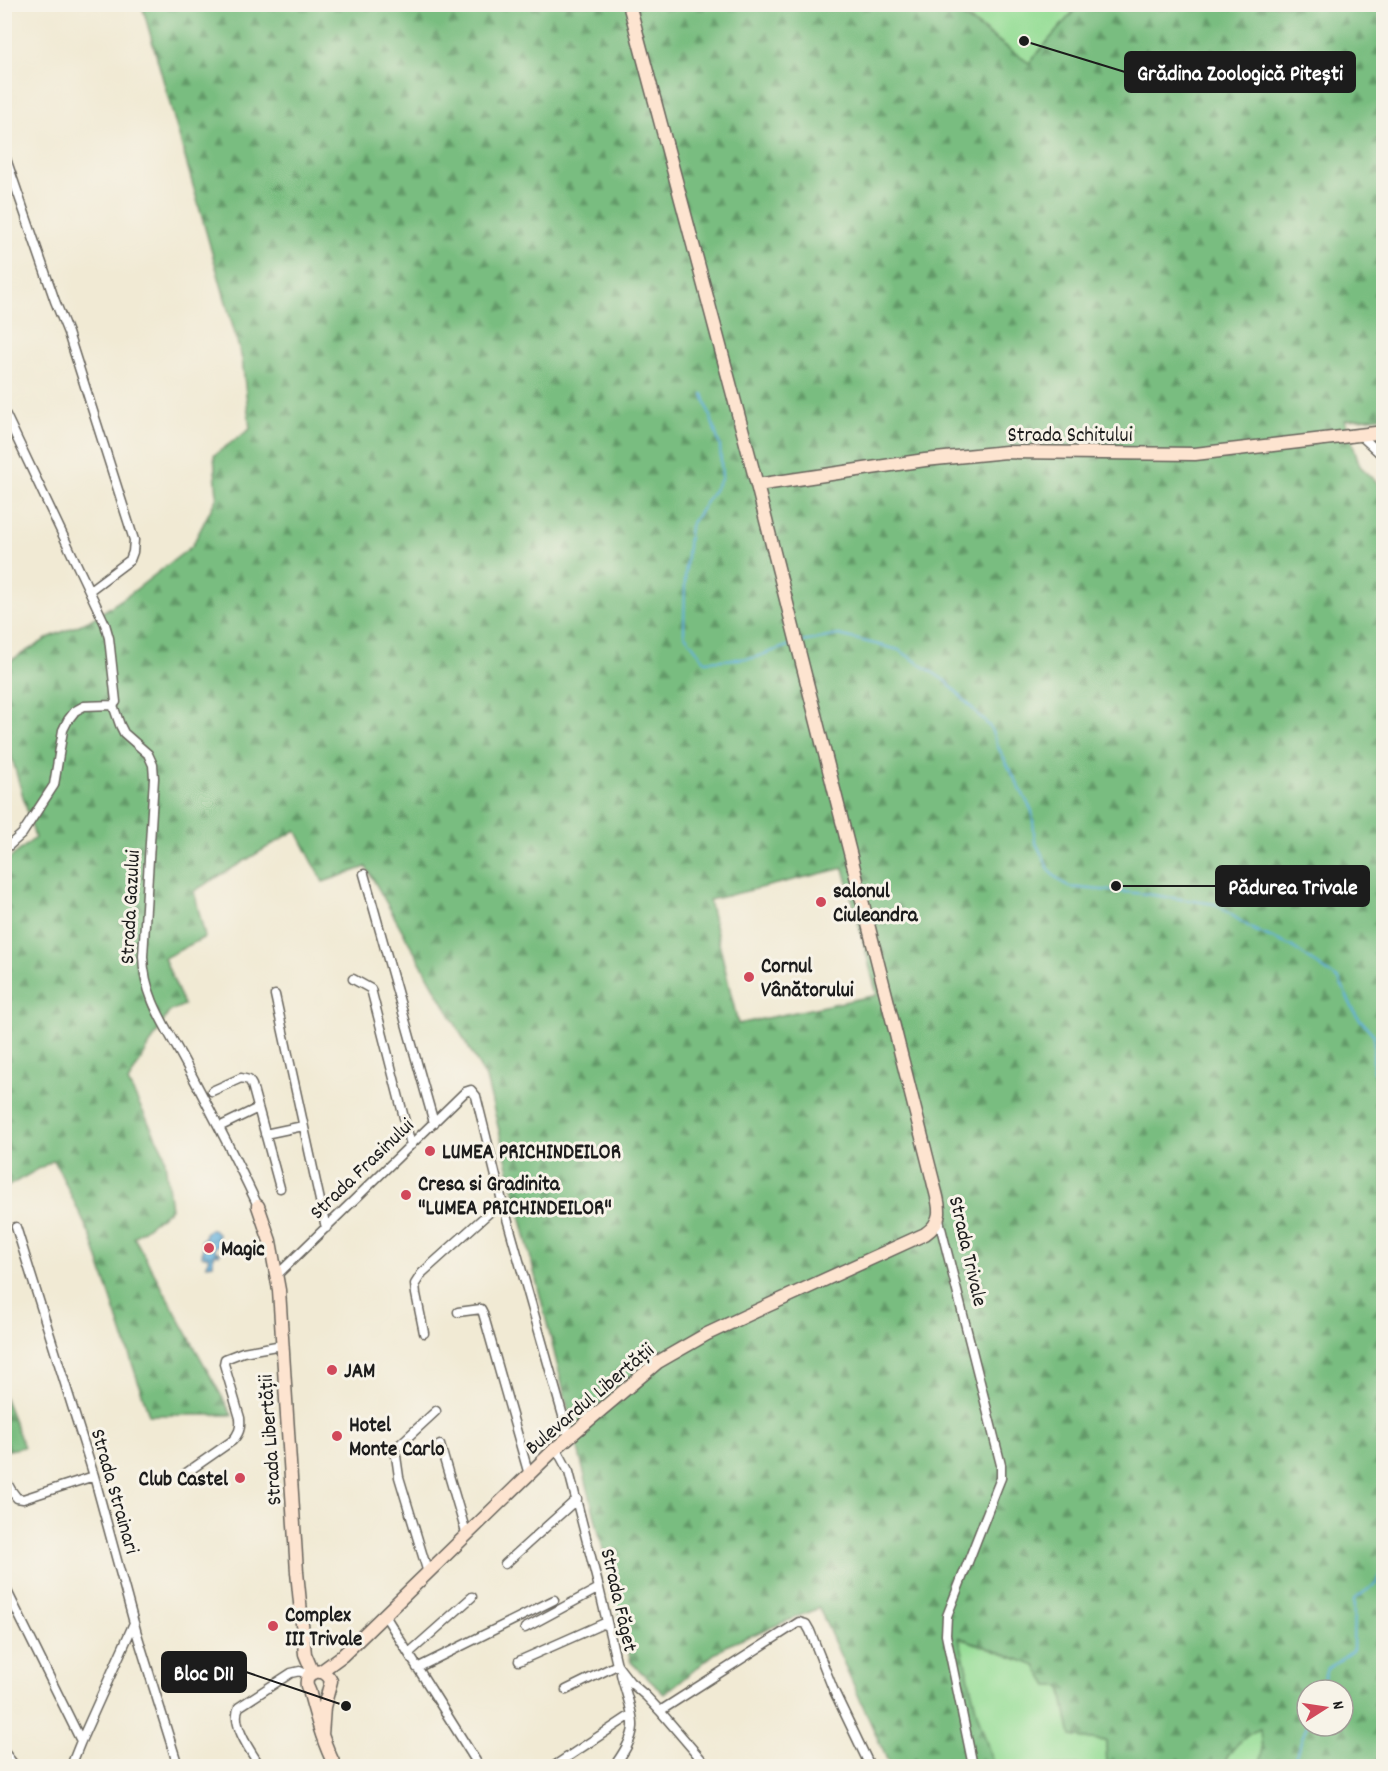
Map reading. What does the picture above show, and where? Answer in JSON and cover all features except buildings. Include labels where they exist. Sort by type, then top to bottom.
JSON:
[{"type":"main road","name":"Strada Trivale","points":[[629,4],[757,485],[940,1209],[939,1220]]},
{"type":"main road","name":"Strada Schitului","points":[[757,485],[925,460],[1006,452],[1195,454],[1383,432]]},
{"type":"main road","name":"Strada Libertății","points":[[258,1206],[270,1241],[277,1275],[298,1583],[305,1654],[314,1674]]},
{"type":"main road","name":"Bulevardul Libertății","points":[[314,1674],[342,1656],[556,1448],[658,1362],[707,1334],[757,1310],[925,1234],[933,1229],[939,1220]]},
{"type":"main road","name":"Bulevardul Libertății","points":[[322,1736],[329,1687],[342,1656]]},
{"type":"main road","points":[[314,1674],[327,1674],[329,1687],[320,1696],[310,1692],[307,1684],[314,1674]]},
{"type":"main road","name":"Bulevardul Libertății","points":[[310,1692],[322,1736],[335,1767]]},
{"type":"street","points":[[4,153],[68,333],[134,540],[130,560],[90,590]]},
{"type":"street","points":[[4,411],[105,624],[109,638],[116,702],[113,705],[84,706],[75,711],[68,720],[63,730],[54,785],[22,834],[4,850]]},
{"type":"street","points":[[1359,434],[1383,457]]},
{"type":"street","name":"Strada Gazului","points":[[113,705],[124,733],[148,754],[153,765],[143,957],[145,982],[159,1014],[258,1206]]},
{"type":"street","points":[[364,874],[434,1123]]},
{"type":"street","points":[[353,979],[371,989],[411,1145]]},
{"type":"street","points":[[274,995],[326,1228]]},
{"type":"street","points":[[212,1091],[241,1078],[246,1078],[252,1086],[280,1188]]},
{"type":"street","name":"Strada Frasinului","points":[[277,1275],[465,1092],[471,1090],[476,1096],[502,1201]]},
{"type":"street","points":[[219,1127],[258,1108]]},
{"type":"street","points":[[265,1134],[303,1126]]},
{"type":"street","points":[[424,1333],[415,1284],[422,1273],[502,1201],[569,1437]]},
{"type":"street","name":"Strada Trivale","points":[[939,1220],[1001,1464],[1001,1478],[945,1624],[973,1767]]},
{"type":"street","name":"Strada Strainari","points":[[16,1227],[94,1476],[134,1622],[178,1767]]},
{"type":"street","points":[[458,1312],[476,1308],[481,1309],[483,1313],[529,1475]]},
{"type":"street","points":[[186,1473],[232,1441],[238,1435],[241,1427],[224,1364],[225,1359],[243,1352],[282,1345]]},
{"type":"street","points":[[428,1573],[399,1477],[395,1449],[436,1411]]},
{"type":"street","points":[[440,1445],[467,1536]]},
{"type":"street","name":"Strada Făget","points":[[556,1448],[564,1459],[577,1499],[619,1668],[707,1767]]},
{"type":"street","points":[[4,1477],[16,1498],[23,1499],[94,1476]]},
{"type":"street","points":[[505,1564],[577,1499]]},
{"type":"street","points":[[4,1585],[81,1741]]},
{"type":"street","points":[[525,1628],[600,1587]]},
{"type":"street","points":[[409,1653],[472,1597]]},
{"type":"street","points":[[417,1668],[554,1600]]},
{"type":"street","points":[[384,1614],[479,1767]]},
{"type":"street","points":[[71,1767],[134,1622]]},
{"type":"street","points":[[519,1661],[608,1622]]},
{"type":"street","points":[[660,1712],[799,1622],[806,1624],[810,1631],[833,1689],[870,1767]]},
{"type":"street","points":[[566,1690],[619,1668],[633,1724],[625,1750],[617,1762]]},
{"type":"street","points":[[260,1767],[237,1723],[236,1712],[239,1707],[291,1673],[300,1671],[314,1674]]},
{"type":"street","points":[[554,1767],[631,1715]]},
{"type":"street","points":[[4,1752],[15,1767]]},
{"type":"green space","points":[[142,5],[946,5],[1029,63],[1079,5],[1383,5],[1383,417],[1345,420],[1360,466],[1378,483],[1384,494],[1383,1766],[1260,1766],[1262,1752],[1260,1729],[1248,1735],[1238,1744],[1229,1754],[1223,1766],[1107,1766],[1106,1741],[1071,1736],[1061,1686],[1048,1686],[1036,1666],[959,1637],[977,1713],[994,1766],[890,1766],[819,1608],[723,1647],[664,1694],[631,1662],[486,1078],[366,867],[323,882],[296,830],[194,891],[205,937],[164,958],[184,1005],[169,1012],[128,1082],[164,1153],[171,1209],[134,1237],[232,1415],[149,1415],[91,1237],[54,1160],[5,1188],[5,862],[35,838],[5,734],[5,664],[50,637],[89,621],[130,594],[192,546],[217,497],[214,455],[250,429],[242,359]],"holes":[[[844,868],[877,995],[738,1024],[709,900]]]},
{"type":"green space","points":[[950,5],[1079,5],[1029,63]]},
{"type":"green space","points":[[4,1396],[24,1447],[5,1451],[4,1451]]},
{"type":"green space","points":[[958,1637],[1036,1666],[1048,1686],[1061,1686],[1071,1736],[1106,1741],[1107,1766],[994,1766],[977,1713]]},
{"type":"green space","points":[[1261,1728],[1260,1766],[1223,1766],[1229,1754],[1238,1744]]},
{"type":"water","name":"Magic","points":[[209,1230],[218,1233],[218,1245],[215,1251],[220,1253],[213,1258],[213,1264],[206,1265],[209,1258],[202,1256],[201,1240]]},
{"type":"waterway","points":[[703,394],[720,446],[722,478],[690,526],[685,577],[684,634],[705,661],[753,658],[793,644]]},
{"type":"waterway","points":[[802,642],[839,635],[899,650],[947,682],[990,727],[1032,811],[1035,841],[1051,873],[1068,887],[1146,894],[1215,904],[1254,930],[1291,946],[1339,980],[1356,1015],[1374,1035],[1373,1072],[1384,1074]]},
{"type":"waterway","points":[[1324,1678],[1327,1669],[1353,1651],[1354,1599],[1376,1584],[1384,1564]]},
{"type":"waterway","points":[[1292,1766],[1302,1738]]},
{"type":"place","name":"Grădina Zoologică Pitești","points":[[1024,41]]},
{"type":"place","name":"Pădurea Trivale","points":[[1116,886]]},
{"type":"place","name":"salonul Ciuleandra","points":[[821,902]]},
{"type":"place","name":"Cornul Vânătorului","points":[[749,977]]},
{"type":"place","name":"LUMEA PRICHINDEILOR","points":[[430,1151]]},
{"type":"place","name":"Cresa si Gradinita \"LUMEA PRICHINDEILOR\"","points":[[406,1195]]},
{"type":"place","name":"Magic","points":[[209,1248]]},
{"type":"place","name":"JAM","points":[[332,1370]]},
{"type":"place","name":"Hotel Monte Carlo","points":[[337,1436]]},
{"type":"place","name":"Club Castel","points":[[240,1478]]},
{"type":"place","name":"Complex III Trivale","points":[[273,1626]]},
{"type":"place","name":"Bloc D11","points":[[346,1706]]}]
